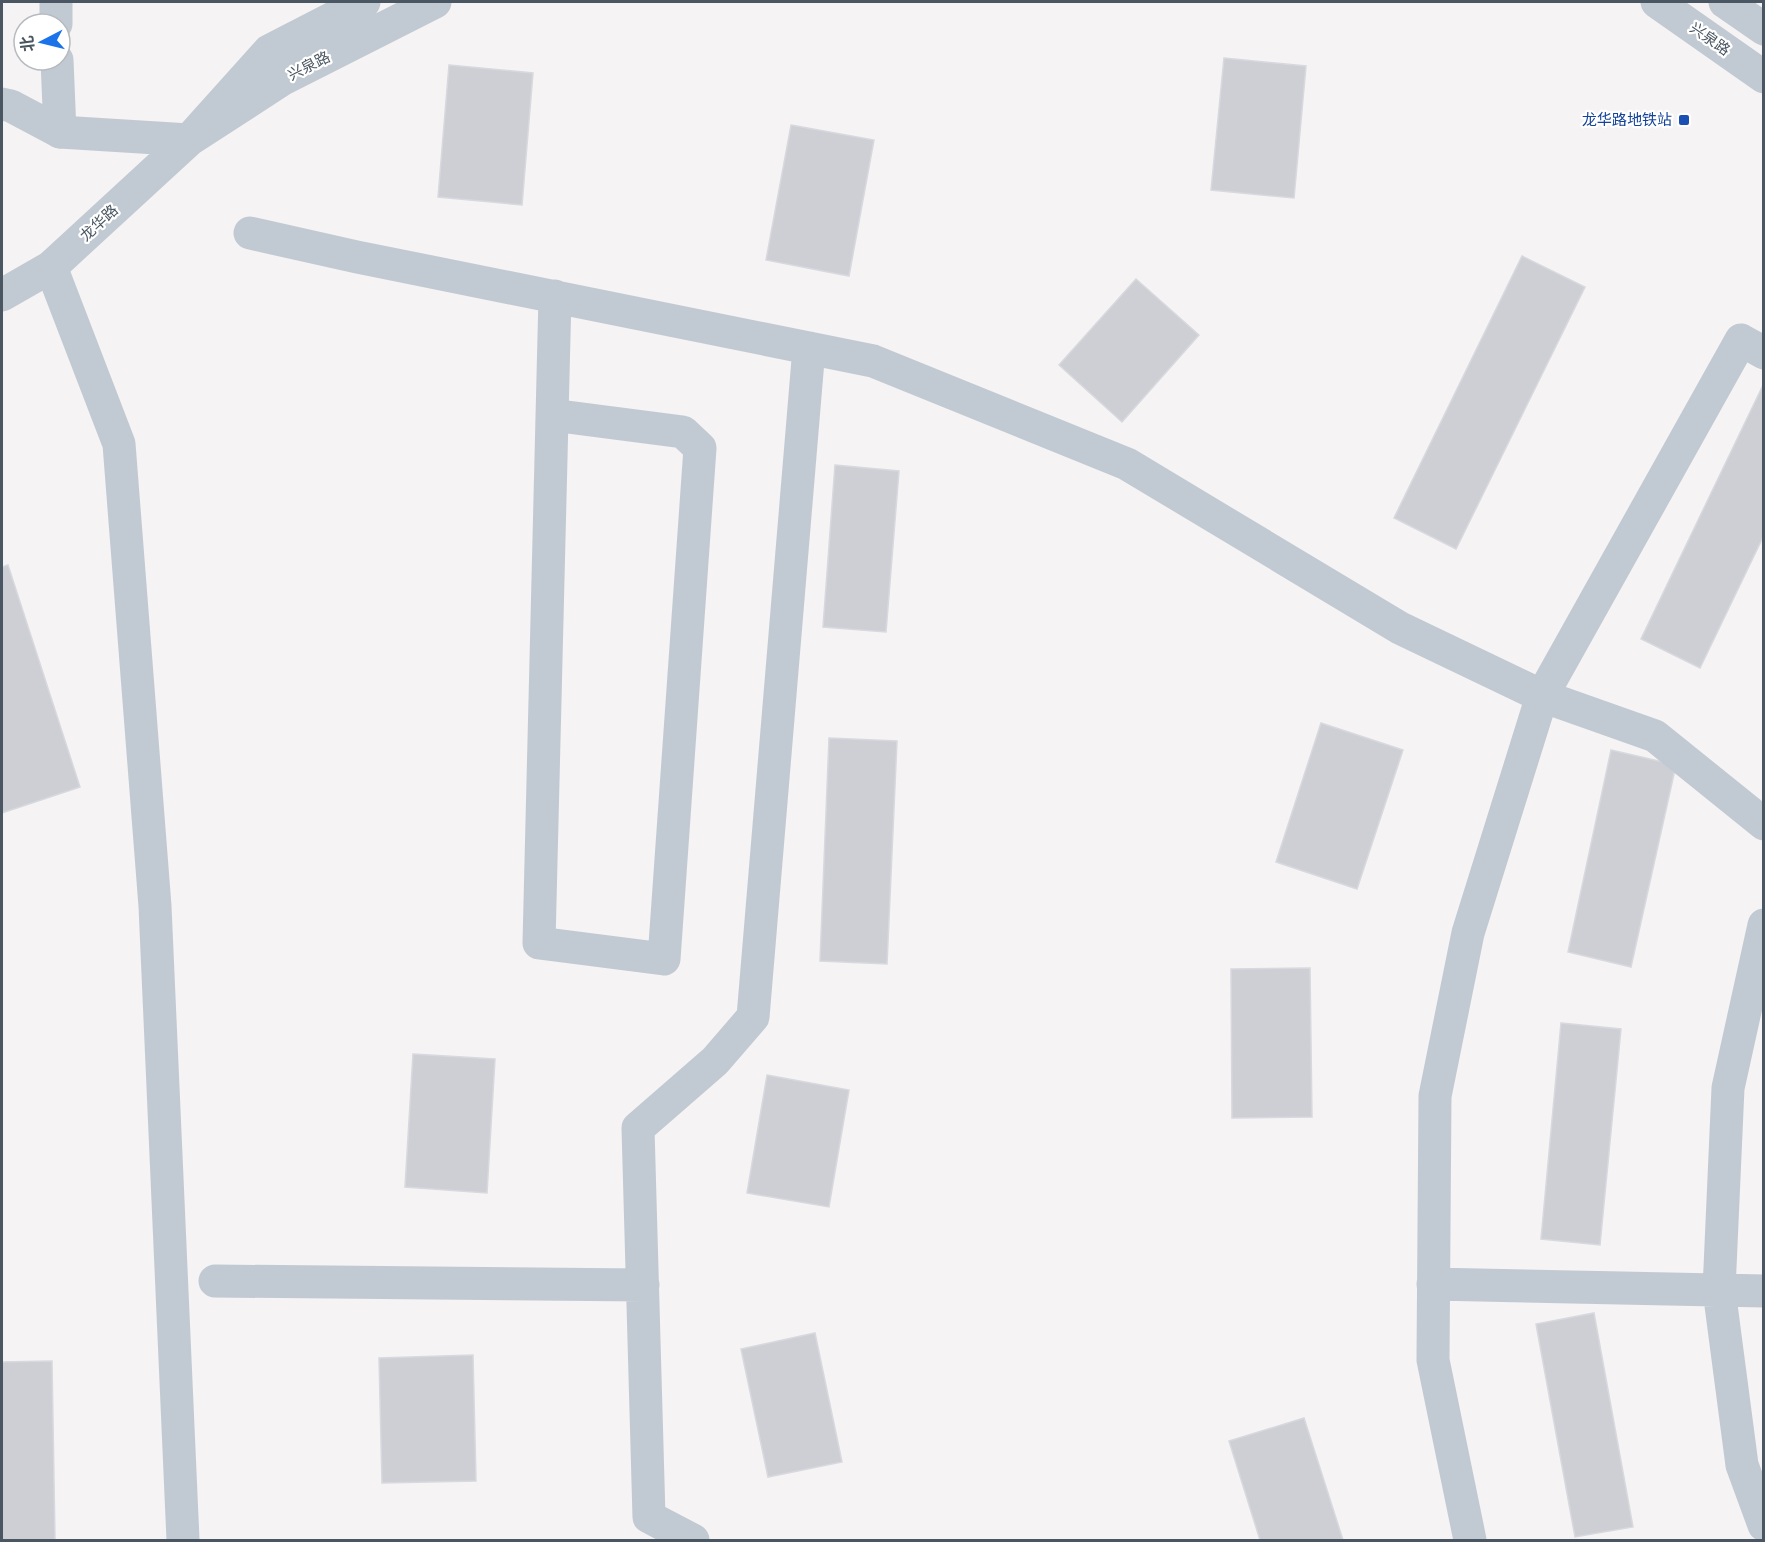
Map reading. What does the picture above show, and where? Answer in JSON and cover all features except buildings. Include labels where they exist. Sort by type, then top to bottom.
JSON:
[{"type":"street","points":[[2,104],[11,106],[60,132],[189,140],[269,51],[364,2]]},
{"type":"street","name":"兴泉路","points":[[189,140],[283,79],[435,2]]},
{"type":"street","name":"兴泉路","points":[[1657,2],[1764,77]]},
{"type":"street","points":[[1725,2],[1764,29]]},
{"type":"street","points":[[58,72],[60,132]]},
{"type":"street","name":"龙华路","points":[[2,295],[51,267],[189,140]]},
{"type":"street","points":[[250,233],[873,361],[1127,464],[1400,628],[1542,696],[1654,736],[1764,824]]},
{"type":"street","points":[[51,267],[119,444],[155,906],[183,1540]]},
{"type":"street","points":[[552,415],[682,432],[700,448],[664,959],[539,943],[552,415],[555,296]]},
{"type":"street","points":[[1470,1540],[1433,1360],[1436,1096],[1468,933],[1542,696],[1741,340],[1764,353]]},
{"type":"street","points":[[693,1540],[650,1517],[638,1128],[715,1061],[753,1017],[809,348]]},
{"type":"street","points":[[1764,924],[1728,1088],[1719,1290],[1742,1465],[1764,1525]]},
{"type":"street","points":[[215,1281],[643,1285]]},
{"type":"street","points":[[1434,1284],[1764,1291]]},
{"type":"place","name":"龙华路地铁站","points":[[1684,120]]}]
